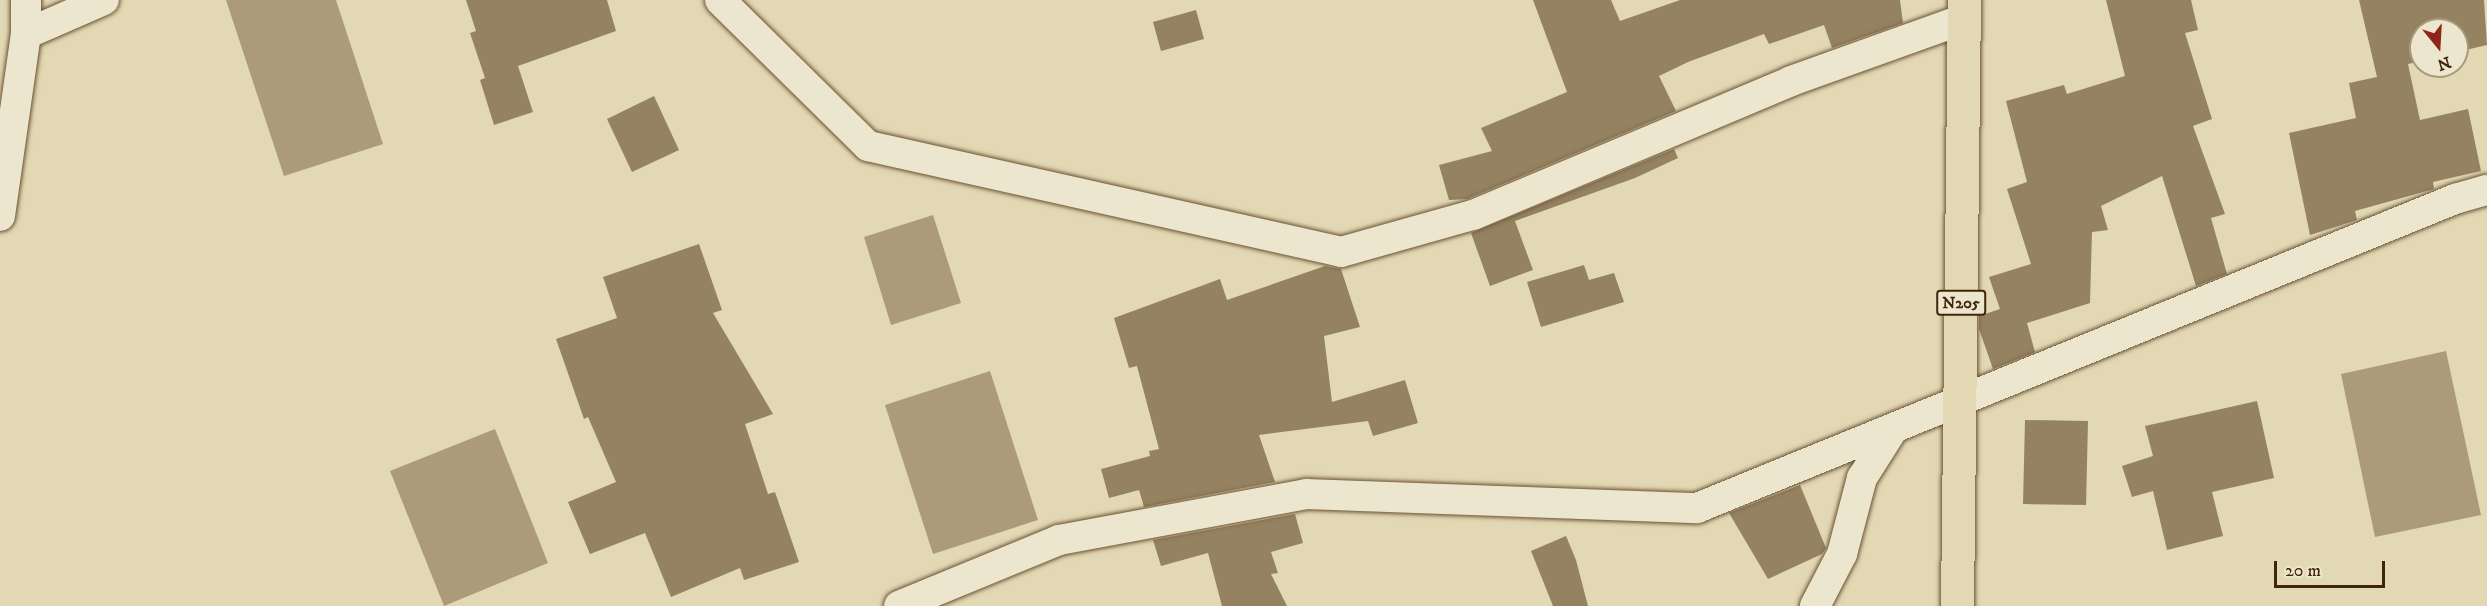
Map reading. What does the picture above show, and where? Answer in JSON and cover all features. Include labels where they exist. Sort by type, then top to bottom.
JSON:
[{"type":"highway","name":"N205","points":[[1957,606],[1964,10]]},
{"type":"street","points":[[0,216],[26,34],[26,0]]},
{"type":"street","points":[[26,34],[104,0]]},
{"type":"street","points":[[720,0],[868,146],[1341,252],[1473,215],[1964,10]]},
{"type":"street","points":[[900,606],[1059,540],[1307,494],[1697,508],[2455,199],[2487,190]]},
{"type":"street","points":[[1815,606],[1842,554],[1862,478],[1893,429]]},
{"type":"shaded area","points":[[226,0],[336,0],[383,144],[284,176]]},
{"type":"shaded area","points":[[933,215],[961,303],[891,325],[864,237]]},
{"type":"shaded area","points":[[2446,351],[2481,515],[2375,537],[2341,374]]},
{"type":"shaded area","points":[[990,371],[1038,520],[933,554],[885,405]]},
{"type":"shaded area","points":[[495,429],[548,563],[444,606],[390,471]]},
{"type":"building","points":[[466,0],[607,0],[616,31],[518,66],[533,112],[494,125],[480,80],[485,78],[470,33],[476,31]]},
{"type":"building","points":[[1533,0],[1611,0],[1620,21],[1680,0],[1900,0],[1903,23],[1832,48],[1824,25],[1769,44],[1764,34],[1688,62],[1659,76],[1676,111],[1467,199],[1449,200],[1439,165],[1492,151],[1481,128],[1567,92]]},
{"type":"building","points":[[2106,0],[2191,0],[2198,30],[2185,33],[2212,119],[2193,126],[2225,214],[2211,218],[2227,274],[2196,286],[2162,176],[2101,206],[2108,230],[2092,232],[2090,303],[2027,323],[2035,352],[1993,369],[1979,329],[1979,316],[2000,309],[1989,277],[2031,264],[2007,189],[2027,182],[2006,101],[2064,85],[2067,94],[2125,76]]},
{"type":"building","points":[[2359,0],[2484,0],[2487,45],[2469,49],[2469,18],[2409,18],[2408,64],[2409,78],[2411,78],[2420,120],[2468,109],[2481,171],[2433,182],[2434,189],[2355,211],[2357,220],[2310,235],[2289,133],[2356,118],[2349,83],[2377,77]]},
{"type":"building","points":[[1196,10],[1204,39],[1161,51],[1153,22]]},
{"type":"building","points":[[654,96],[679,150],[632,172],[607,119]]},
{"type":"building","points":[[1674,149],[1678,158],[1635,178],[1515,221],[1533,270],[1490,286],[1471,233]]},
{"type":"building","points":[[699,244],[722,310],[713,313],[773,414],[745,424],[768,494],[775,492],[799,562],[744,580],[740,568],[671,597],[645,533],[590,554],[568,502],[616,482],[588,417],[584,419],[556,339],[617,318],[603,277]]},
{"type":"building","points":[[1584,265],[1589,280],[1614,273],[1624,302],[1541,327],[1527,282]]},
{"type":"building","points":[[1325,266],[1341,269],[1360,327],[1324,336],[1332,402],[1405,380],[1418,423],[1373,436],[1368,421],[1259,435],[1275,482],[1144,507],[1139,490],[1109,498],[1101,469],[1150,456],[1149,451],[1159,449],[1137,366],[1129,368],[1114,318],[1220,279],[1227,300]]},
{"type":"building","points":[[2257,401],[2274,478],[2212,492],[2223,536],[2167,550],[2153,491],[2132,497],[2122,466],[2153,456],[2145,426]]},
{"type":"building","points":[[2025,420],[2088,421],[2086,505],[2023,504]]},
{"type":"building","points":[[1800,485],[1826,548],[1822,554],[1768,579],[1729,513]]},
{"type":"building","points":[[1295,514],[1303,543],[1271,552],[1278,573],[1271,574],[1287,606],[1222,606],[1208,553],[1161,566],[1153,540]]},
{"type":"building","points":[[1566,536],[1576,560],[1588,606],[1553,606],[1531,551]]}]
